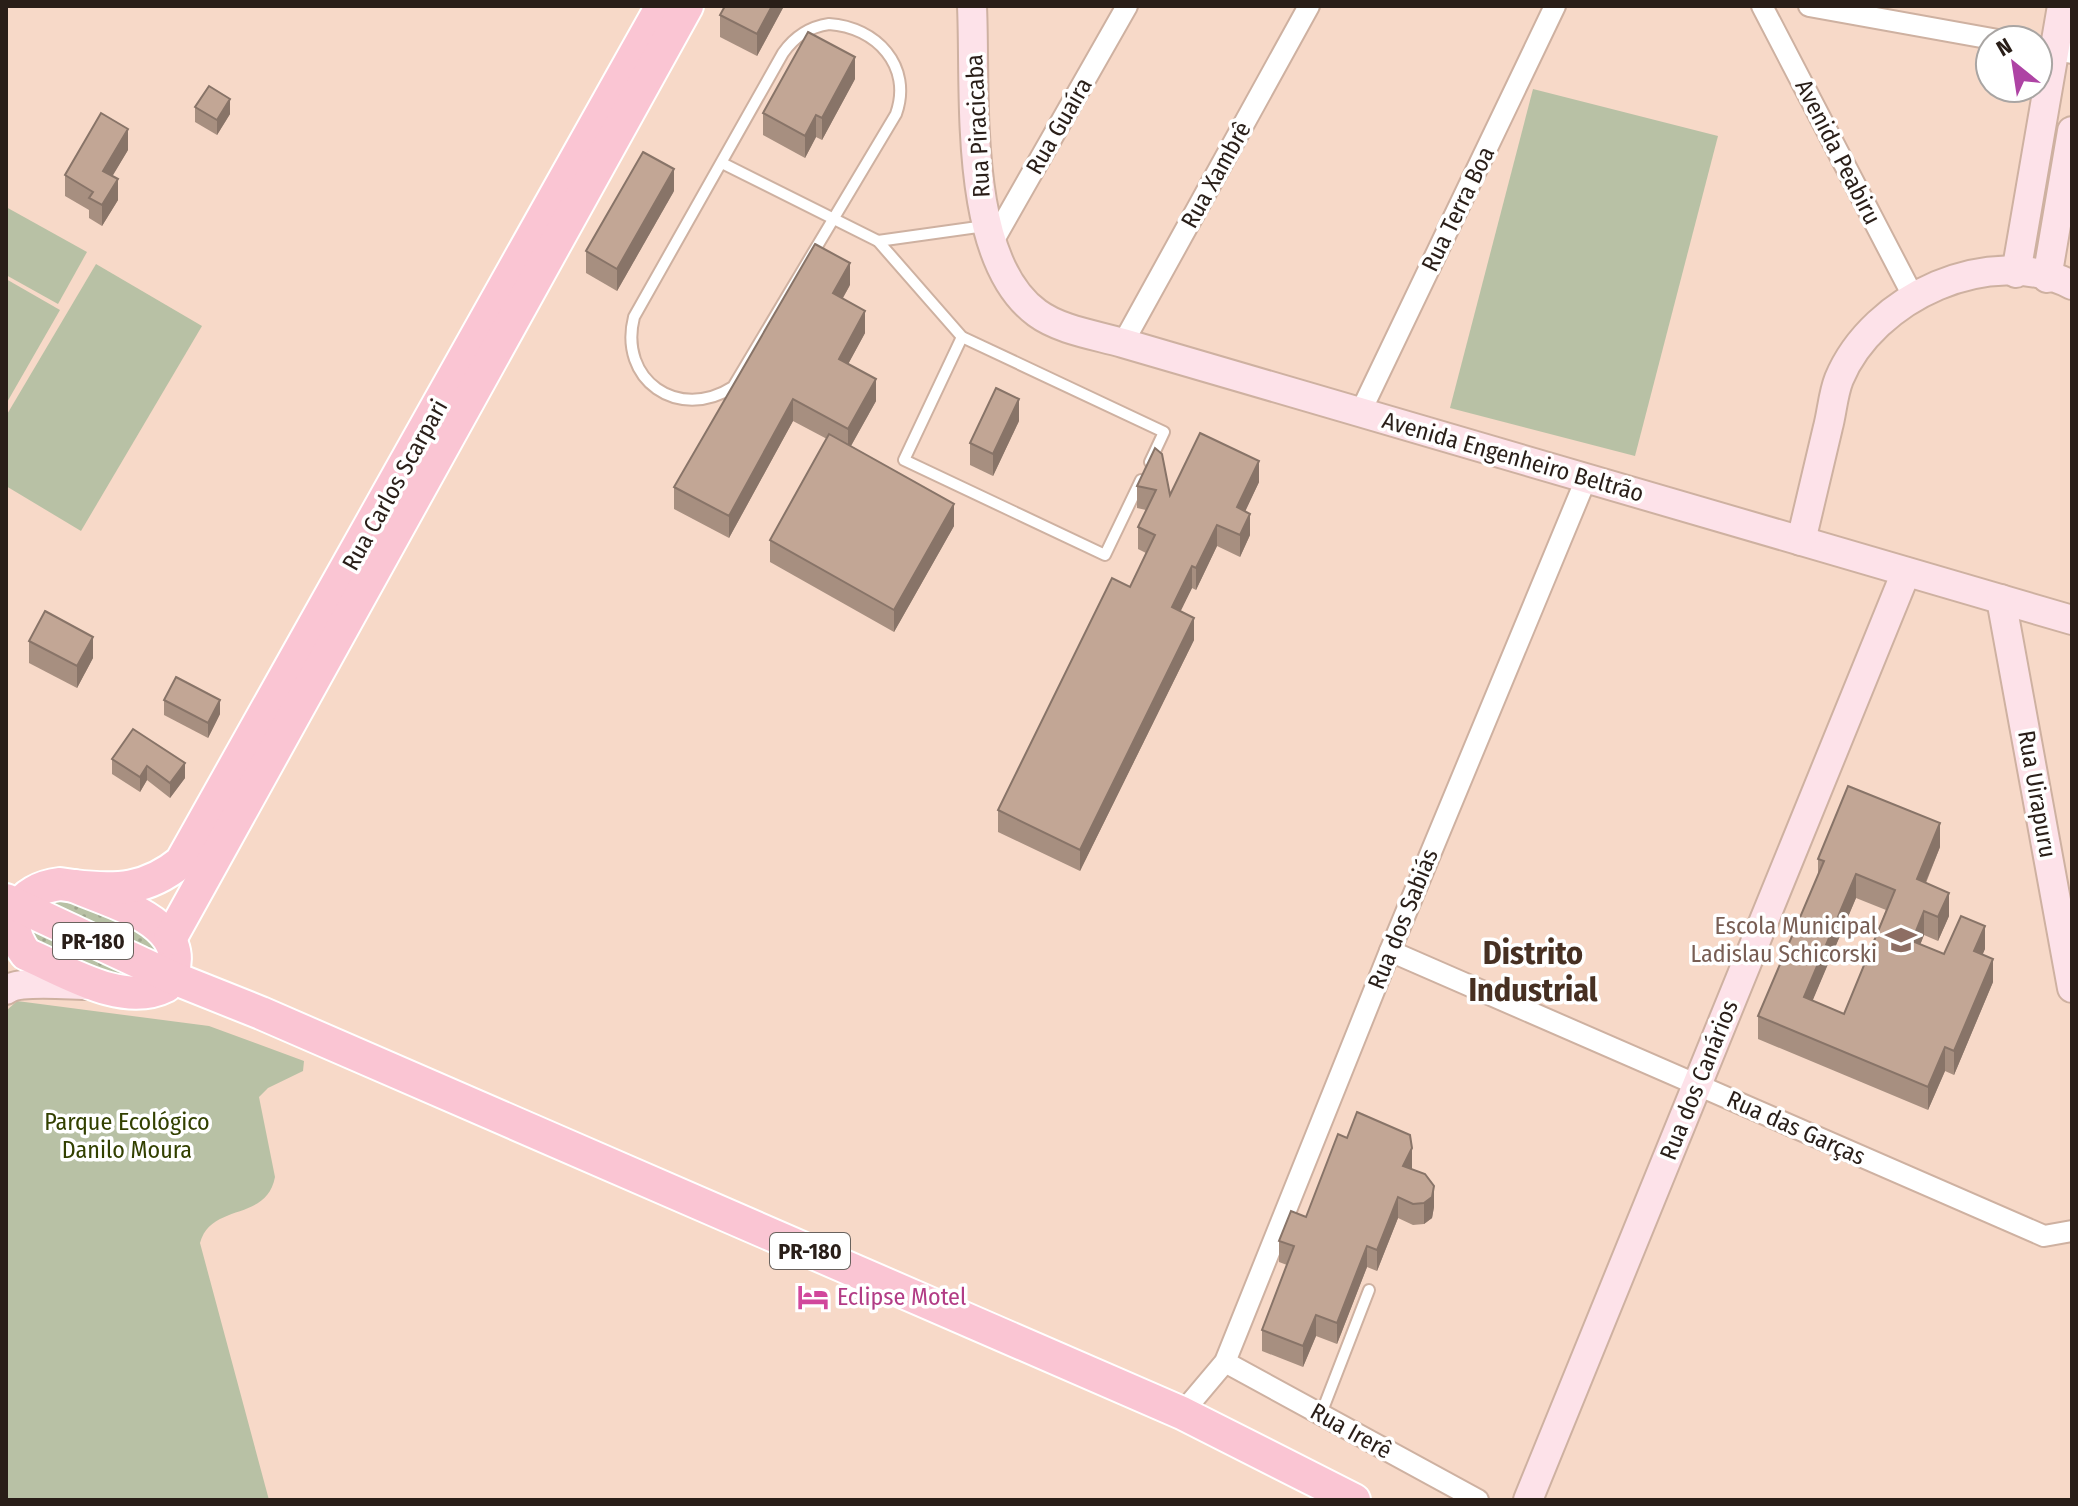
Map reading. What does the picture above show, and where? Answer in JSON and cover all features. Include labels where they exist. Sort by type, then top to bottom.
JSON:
[{"type":"main road","name":"Rua Carlos Scarpari","points":[[172,956],[244,781],[662,6]]},
{"type":"main road","name":"Rua Carlos Scarpari","points":[[10,913],[60,884],[113,890],[151,883],[181,862],[244,781],[687,6]]},
{"type":"main road","points":[[74,886],[158,924],[172,956],[166,986],[143,993]]},
{"type":"main road","points":[[10,913],[15,945],[26,954],[101,985],[261,1013]]},
{"type":"main road","name":"PR-180","points":[[10,913],[172,956],[261,1013],[1182,1413],[1354,1500]]},
{"type":"street","name":"Rua Piracicaba","points":[[972,6],[981,204],[988,236]]},
{"type":"street","name":"Rua Guaíra","points":[[988,236],[1127,6]]},
{"type":"street","name":"Rua Xambrê","points":[[1123,343],[1309,6]]},
{"type":"street","name":"Rua Terra Boa","points":[[1360,413],[1555,6]]},
{"type":"street","name":"Avenida Peabiru","points":[[1762,6],[1914,298]]},
{"type":"street","points":[[1809,6],[1974,36]]},
{"type":"street","points":[[2016,273],[2062,6]]},
{"type":"street","points":[[1801,541],[1839,379],[1863,341],[1895,309],[1934,286],[1977,274],[2016,273],[2060,282],[2072,131]]},
{"type":"street","name":"Avenida Engenheiro Beltrão","points":[[988,236],[1014,292],[1040,315],[1123,343],[2072,620]]},
{"type":"street","name":"Rua dos Sabiás","points":[[1182,1413],[1225,1362],[1390,951],[1586,479]]},
{"type":"street","name":"Rua dos Canários","points":[[1528,1500],[1906,572]]},
{"type":"street","name":"Rua Uirapuru","points":[[2001,599],[2072,988]]},
{"type":"street","name":"Rua das Garças","points":[[1390,951],[2044,1236],[2072,1231]]},
{"type":"street","points":[[6,990],[12,985],[101,985]]},
{"type":"street","name":"Rua Irerê","points":[[1225,1362],[1478,1500]]},
{"type":"lane","points":[[842,25],[875,37],[886,48],[895,66],[901,95],[896,114],[733,387],[708,399],[671,397],[652,386],[641,374],[630,346],[631,330],[641,304],[722,163],[783,53],[813,27],[842,25]]},
{"type":"lane","points":[[722,163],[878,241],[962,337],[1164,432],[1105,555],[904,460],[962,337]]},
{"type":"lane","points":[[878,241],[988,236]]},
{"type":"lane","points":[[1321,1414],[1369,1290]]},
{"type":"green space","points":[[1533,89],[1718,136],[1635,456],[1450,408]]},
{"type":"green space","points":[[6,207],[87,252],[58,304],[6,275]]},
{"type":"green space","points":[[96,264],[202,326],[81,531],[6,486],[6,416]]},
{"type":"green space","points":[[6,279],[60,310],[6,404]]},
{"type":"green space","points":[[56,892],[160,931],[168,969],[30,906]]},
{"type":"green space","points":[[18,915],[157,979],[146,987],[31,945]]},
{"type":"green space","name":"Parque Ecológico Danilo Moura","points":[[17,1001],[209,1026],[304,1061],[303,1071],[268,1088],[259,1097],[275,1177],[270,1191],[251,1207],[215,1222],[206,1230],[200,1243],[269,1500],[6,1500],[6,1011]]},
{"type":"building","points":[[725,6],[772,6],[757,34],[720,15]]},
{"type":"building","points":[[808,32],[855,57],[822,118],[816,115],[805,136],[763,113]]},
{"type":"building","points":[[209,86],[230,99],[217,120],[195,107]]},
{"type":"building","points":[[101,113],[128,129],[103,171],[118,179],[102,205],[89,198],[93,192],[65,175]]},
{"type":"building","points":[[643,152],[674,169],[617,269],[586,251]]},
{"type":"building","points":[[815,244],[850,263],[833,293],[865,311],[839,359],[876,379],[848,429],[793,399],[729,516],[674,487]]},
{"type":"building","points":[[996,388],[1019,399],[993,454],[970,443]]},
{"type":"building","points":[[1200,433],[1259,461],[1237,507],[1250,514],[1240,535],[1217,525],[1196,568],[1192,566],[1172,607],[1194,618],[1080,850],[998,810],[1112,578],[1130,587],[1155,535],[1138,527],[1156,490],[1137,486],[1155,448],[1162,454],[1170,495]]},
{"type":"building","points":[[829,434],[954,504],[894,610],[770,540]]},
{"type":"building","points":[[45,611],[93,637],[77,666],[29,641]]},
{"type":"building","points":[[176,677],[220,700],[208,723],[164,700]]},
{"type":"building","points":[[133,729],[185,763],[170,783],[147,766],[140,777],[112,759]]},
{"type":"building","points":[[1848,786],[1940,823],[1917,879],[1949,893],[1938,917],[1924,911],[1912,941],[1944,954],[1961,916],[1985,926],[1974,951],[1993,959],[1954,1051],[1945,1047],[1928,1087],[1758,1016],[1824,861],[1818,859]],"holes":[[[1856,874],[1895,890],[1844,1014],[1804,997]]]},
{"type":"building","points":[[1357,1112],[1410,1135],[1412,1148],[1403,1166],[1425,1174],[1434,1186],[1432,1197],[1424,1203],[1413,1204],[1398,1197],[1377,1250],[1367,1246],[1337,1323],[1316,1315],[1303,1346],[1262,1330],[1294,1246],[1279,1241],[1291,1211],[1306,1217],[1338,1134],[1347,1138]]},
{"type":"place","name":"Escola Municipal Ladislau Schicorski","points":[[1901,940]]},
{"type":"place","name":"Eclipse Motel","points":[[813,1297]]},
{"type":"district","name":"Distrito Industrial","points":[[1533,972]]}]
